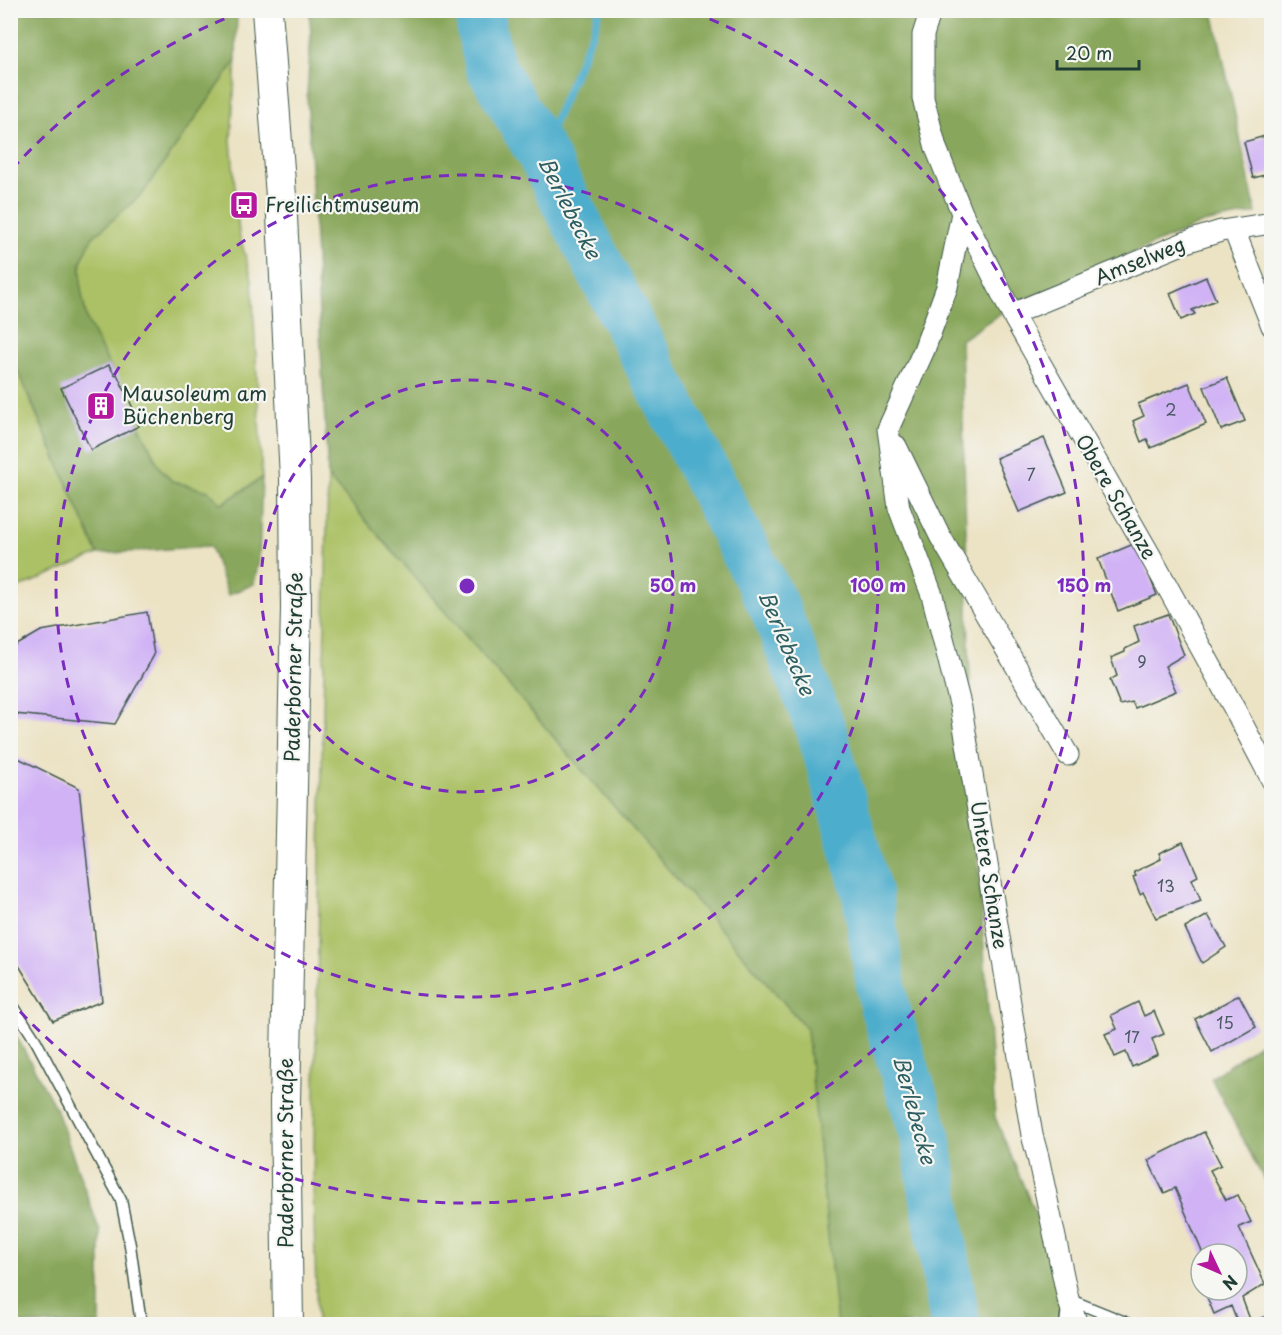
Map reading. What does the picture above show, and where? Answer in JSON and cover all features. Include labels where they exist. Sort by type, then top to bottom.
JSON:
[{"type":"main road","name":"Paderborner Straße","points":[[267,10],[281,196],[295,479],[296,608],[285,1103],[288,1324]]},
{"type":"street","points":[[931,10],[923,35],[923,98],[936,148],[962,213],[947,287],[924,350],[888,429],[940,537],[1068,755]]},
{"type":"street","name":"Obere Schanze","points":[[962,213],[1012,314],[1156,567],[1272,780]]},
{"type":"street","name":"Amselweg","points":[[1012,314],[1189,241],[1221,231],[1272,223]]},
{"type":"street","points":[[1234,230],[1272,326]]},
{"type":"street","name":"Untere Schanze","points":[[888,429],[899,508],[932,595],[961,708],[1032,1135],[1068,1299],[1077,1324]]},
{"type":"lane","points":[[10,1000],[36,1041],[121,1200],[141,1324]]},
{"type":"lane","points":[[1065,1324],[1068,1299],[1130,1324]]},
{"type":"green space","points":[[10,11],[237,11],[236,61],[143,193],[92,238],[81,262],[81,290],[87,320],[160,468],[172,481],[208,491],[222,504],[262,478],[259,560],[254,584],[228,595],[210,546],[98,554],[11,355]]},
{"type":"green space","points":[[309,11],[1213,11],[1256,213],[1203,223],[1016,303],[961,340],[972,765],[995,1117],[1081,1324],[837,1324],[807,1029],[328,477],[307,95],[311,34]]},
{"type":"green space","points":[[236,61],[231,140],[239,234],[252,279],[262,478],[222,504],[208,491],[172,481],[160,468],[87,320],[81,290],[81,262],[92,238],[143,193]]},
{"type":"green space","points":[[10,355],[98,554],[11,591],[10,591]]},
{"type":"green space","points":[[328,477],[807,1029],[837,1324],[317,1324],[313,1186]]},
{"type":"green space","points":[[10,1024],[57,1111],[100,1232],[100,1324],[11,1324]]},
{"type":"green space","points":[[1271,1036],[1271,1193],[1211,1078]]},
{"type":"building","points":[[1272,134],[1272,173],[1253,178],[1244,142]]},
{"type":"building","points":[[1206,277],[1216,300],[1192,310],[1195,314],[1181,320],[1170,293]]},
{"type":"building","name":"Mausoleum am Büchenberg","points":[[109,365],[115,375],[117,374],[139,426],[91,450],[61,388]]},
{"type":"building","points":[[1227,378],[1245,421],[1221,430],[1204,387]]},
{"type":"building","points":[[1189,383],[1206,424],[1151,448],[1147,439],[1141,442],[1133,421],[1144,416],[1138,404]]},
{"type":"building","points":[[1044,438],[1067,492],[1019,512],[996,458]]},
{"type":"building","points":[[1136,543],[1157,595],[1118,611],[1098,559]]},
{"type":"building","points":[[147,612],[154,655],[115,724],[15,714],[10,704],[10,649],[41,631]]},
{"type":"building","points":[[1168,614],[1184,655],[1165,666],[1176,691],[1135,708],[1132,702],[1120,705],[1110,680],[1117,676],[1111,658],[1139,642],[1134,626]]},
{"type":"building","points":[[10,754],[79,788],[102,1001],[53,1021],[10,951]]},
{"type":"building","points":[[1183,842],[1198,876],[1192,879],[1201,901],[1156,918],[1143,892],[1140,894],[1133,877],[1136,876],[1134,872],[1161,859],[1159,853]]},
{"type":"building","points":[[1208,915],[1226,947],[1202,963],[1185,928]]},
{"type":"building","points":[[1239,995],[1256,1027],[1212,1052],[1195,1019]]},
{"type":"building","points":[[1138,1002],[1144,1016],[1154,1011],[1164,1034],[1152,1039],[1158,1055],[1132,1067],[1126,1052],[1115,1057],[1105,1034],[1117,1029],[1111,1015]]},
{"type":"building","points":[[1204,1132],[1221,1165],[1210,1170],[1226,1200],[1238,1195],[1251,1222],[1239,1227],[1246,1242],[1198,1242],[1175,1188],[1164,1193],[1148,1160]]},
{"type":"building","points":[[1249,1249],[1265,1284],[1249,1294]]},
{"type":"building","points":[[1209,1302],[1244,1302],[1251,1322],[1272,1314],[1272,1324],[1238,1324],[1231,1306],[1214,1314]]},
{"type":"waterway","name":"Berlebecke","points":[[480,10],[482,33],[490,66],[541,153],[775,609],[822,732],[867,893],[884,1005],[925,1135],[955,1324]]},
{"type":"waterway","points":[[541,153],[595,26],[599,10]]},
{"type":"place","name":"Freilichtmuseum","points":[[244,205]]},
{"type":"place","name":"Mausoleum am Büchenberg","points":[[101,406]]}]
